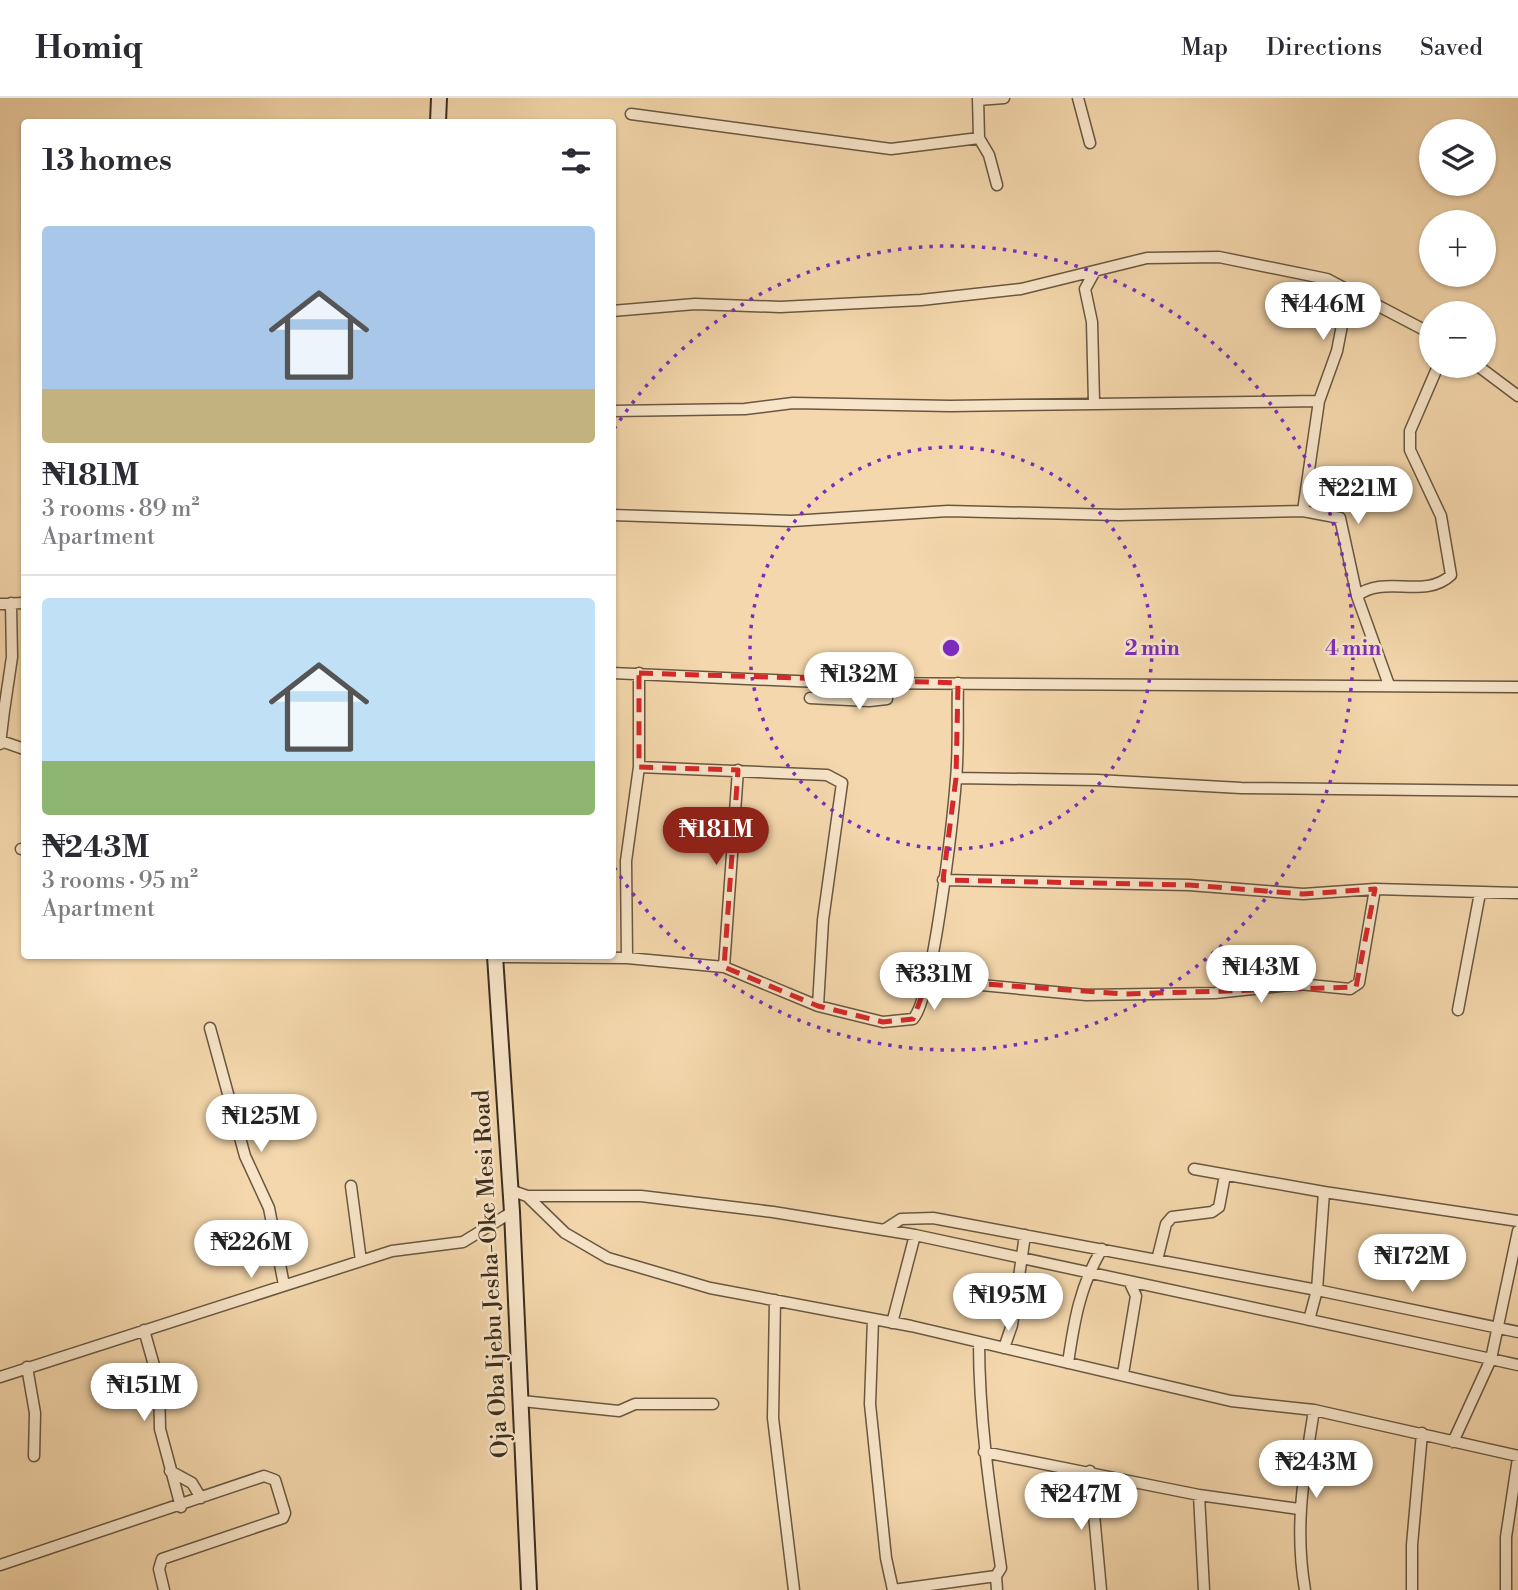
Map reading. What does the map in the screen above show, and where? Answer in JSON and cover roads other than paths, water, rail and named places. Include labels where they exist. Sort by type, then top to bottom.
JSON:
[{"type":"main road","points":[[438,119],[439,98]]},
{"type":"main road","name":"Oja Oba Ijebu Jesha-Oke Mesi Road","points":[[495,959],[512,1212],[529,1590]]},
{"type":"street","points":[[997,185],[989,155],[979,138],[978,99],[1004,98]]},
{"type":"street","points":[[1078,98],[1090,143]]},
{"type":"street","points":[[631,114],[891,149],[979,138]]},
{"type":"street","points":[[616,311],[695,304],[780,307],[921,300],[1021,289],[1147,258],[1219,257],[1275,266],[1349,289],[1419,327]]},
{"type":"street","points":[[1094,402],[1092,322],[1085,289],[1095,271]]},
{"type":"street","points":[[1303,511],[1319,401],[1337,351],[1349,289]]},
{"type":"street","points":[[1357,596],[1371,587],[1434,586],[1451,575],[1441,516],[1410,450],[1410,431],[1433,378]]},
{"type":"street","points":[[1494,378],[1518,396]]},
{"type":"street","points":[[616,411],[745,409],[793,403],[950,406],[1319,401]]},
{"type":"street","points":[[616,515],[792,521],[948,511],[1119,515],[1303,511],[1340,518],[1357,596],[1389,685]]},
{"type":"street","points":[[5,603],[12,657],[2,712],[1,743],[21,748]]},
{"type":"street","points":[[616,673],[870,683],[1518,687]]},
{"type":"street","points":[[627,958],[626,860],[639,767],[639,673]]},
{"type":"street","points":[[869,701],[870,683]]},
{"type":"street","points":[[616,958],[723,967],[818,1006],[883,1022],[906,1022],[918,1014],[928,980],[956,778],[958,683]]},
{"type":"street","points":[[810,698],[869,701],[887,699]]},
{"type":"street","points":[[639,767],[827,775],[842,783],[823,920],[818,1006]]},
{"type":"street","points":[[723,967],[738,770]]},
{"type":"street","points":[[956,778],[1097,780],[1241,788],[1518,791]]},
{"type":"street","points":[[943,880],[1189,885],[1303,894],[1375,889],[1518,893]]},
{"type":"street","points":[[928,980],[1086,995],[1215,993],[1299,984],[1350,989],[1359,983],[1375,889]]},
{"type":"street","points":[[1458,1010],[1479,893]]},
{"type":"street","points":[[209,1028],[245,1156],[269,1208],[284,1285]]},
{"type":"street","points":[[1194,1170],[1518,1221]]},
{"type":"street","points":[[1157,1260],[1166,1224],[1172,1217],[1212,1212],[1219,1207],[1225,1175]]},
{"type":"street","points":[[351,1186],[361,1261]]},
{"type":"street","points":[[510,1190],[527,1196],[641,1196],[915,1235],[1518,1365]]},
{"type":"street","points":[[1309,1320],[1317,1290],[1324,1192]]},
{"type":"street","points":[[527,1196],[565,1233],[607,1258],[710,1288],[892,1323],[1231,1401],[1314,1410],[1518,1457],[1506,1537],[1506,1590]]},
{"type":"street","points":[[0,1377],[405,1248],[463,1242],[512,1212]]},
{"type":"street","points":[[884,1230],[901,1219],[918,1217],[1317,1290],[1518,1332]]},
{"type":"street","points":[[1453,1442],[1491,1359],[1500,1329],[1518,1231]]},
{"type":"street","points":[[892,1323],[915,1235]]},
{"type":"street","points":[[1004,1348],[1012,1325],[1019,1257],[1025,1235]]},
{"type":"street","points":[[1068,1363],[1075,1312],[1088,1272],[1102,1249]]},
{"type":"street","points":[[1123,1374],[1136,1296],[1129,1281]]},
{"type":"street","points":[[775,1300],[773,1418],[794,1590]]},
{"type":"street","points":[[873,1319],[869,1395],[886,1558],[893,1590],[996,1576]]},
{"type":"street","points":[[144,1330],[159,1383],[160,1429],[181,1507]]},
{"type":"street","points":[[979,1342],[979,1395],[984,1452],[1001,1568],[996,1576],[997,1590]]},
{"type":"street","points":[[27,1367],[35,1413],[34,1456]]},
{"type":"street","points":[[522,1401],[619,1411],[635,1404],[713,1404]]},
{"type":"street","points":[[1305,1590],[1299,1551],[1299,1509],[1314,1410]]},
{"type":"street","points":[[1412,1590],[1412,1545],[1422,1433]]},
{"type":"street","points":[[984,1452],[1090,1471],[1199,1496],[1299,1509]]},
{"type":"street","points":[[170,1471],[192,1483],[201,1498]]},
{"type":"street","points":[[1090,1471],[1101,1590]]},
{"type":"street","points":[[0,1565],[181,1507],[264,1476],[278,1485],[285,1513],[279,1522],[162,1559],[159,1569],[164,1590]]},
{"type":"street","points":[[1199,1496],[1204,1590]]}]
